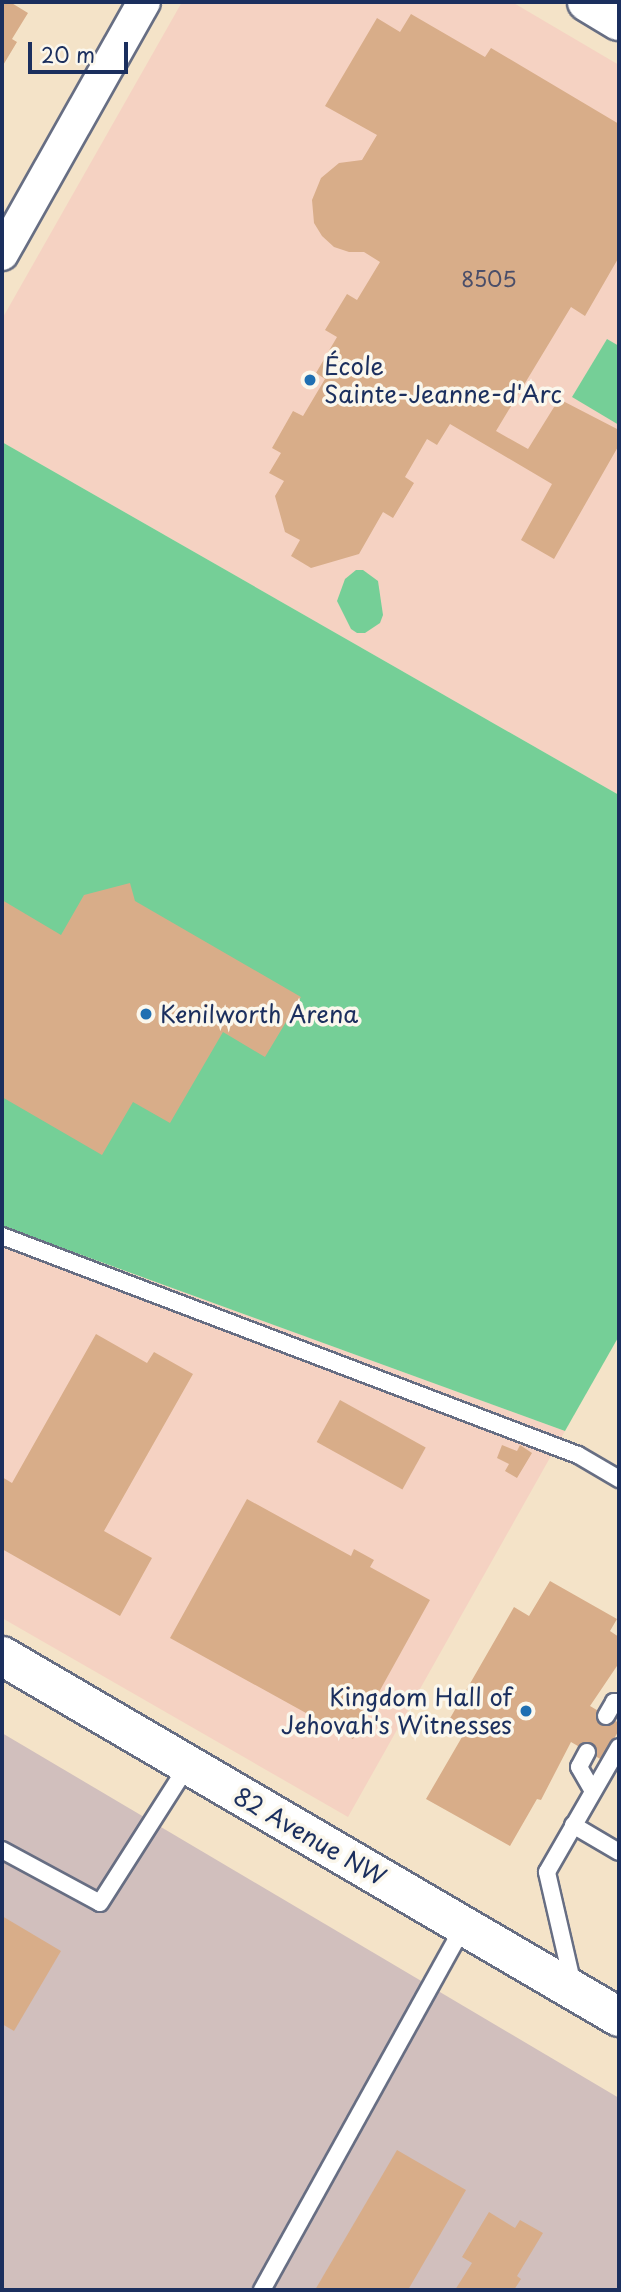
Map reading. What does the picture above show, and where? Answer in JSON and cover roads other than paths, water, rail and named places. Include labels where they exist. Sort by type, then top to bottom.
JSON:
[{"type":"street","points":[[2,254],[144,2]]},
{"type":"street","points":[[587,2],[619,21]]},
{"type":"street","name":"82 Avenue NW","points":[[2,1656],[619,2017]]},
{"type":"lane","points":[[2,1236],[578,1455],[619,1479]]},
{"type":"lane","points":[[607,1716],[614,1703],[619,1702]]},
{"type":"lane","points":[[575,1991],[547,1872],[619,1747]]},
{"type":"lane","points":[[587,1752],[579,1767],[593,1791]]},
{"type":"lane","points":[[2,1850],[100,1903],[188,1765]]},
{"type":"lane","points":[[573,1825],[619,1852]]},
{"type":"lane","points":[[262,2290],[464,1926]]},
{"type":"place","name":"École Sainte-Jeanne-d'Arc","points":[[310,380]]},
{"type":"place","name":"Kenilworth Arena","points":[[146,1014]]},
{"type":"place","name":"Kingdom Hall of Jehovah's Witnesses","points":[[526,1711]]}]
